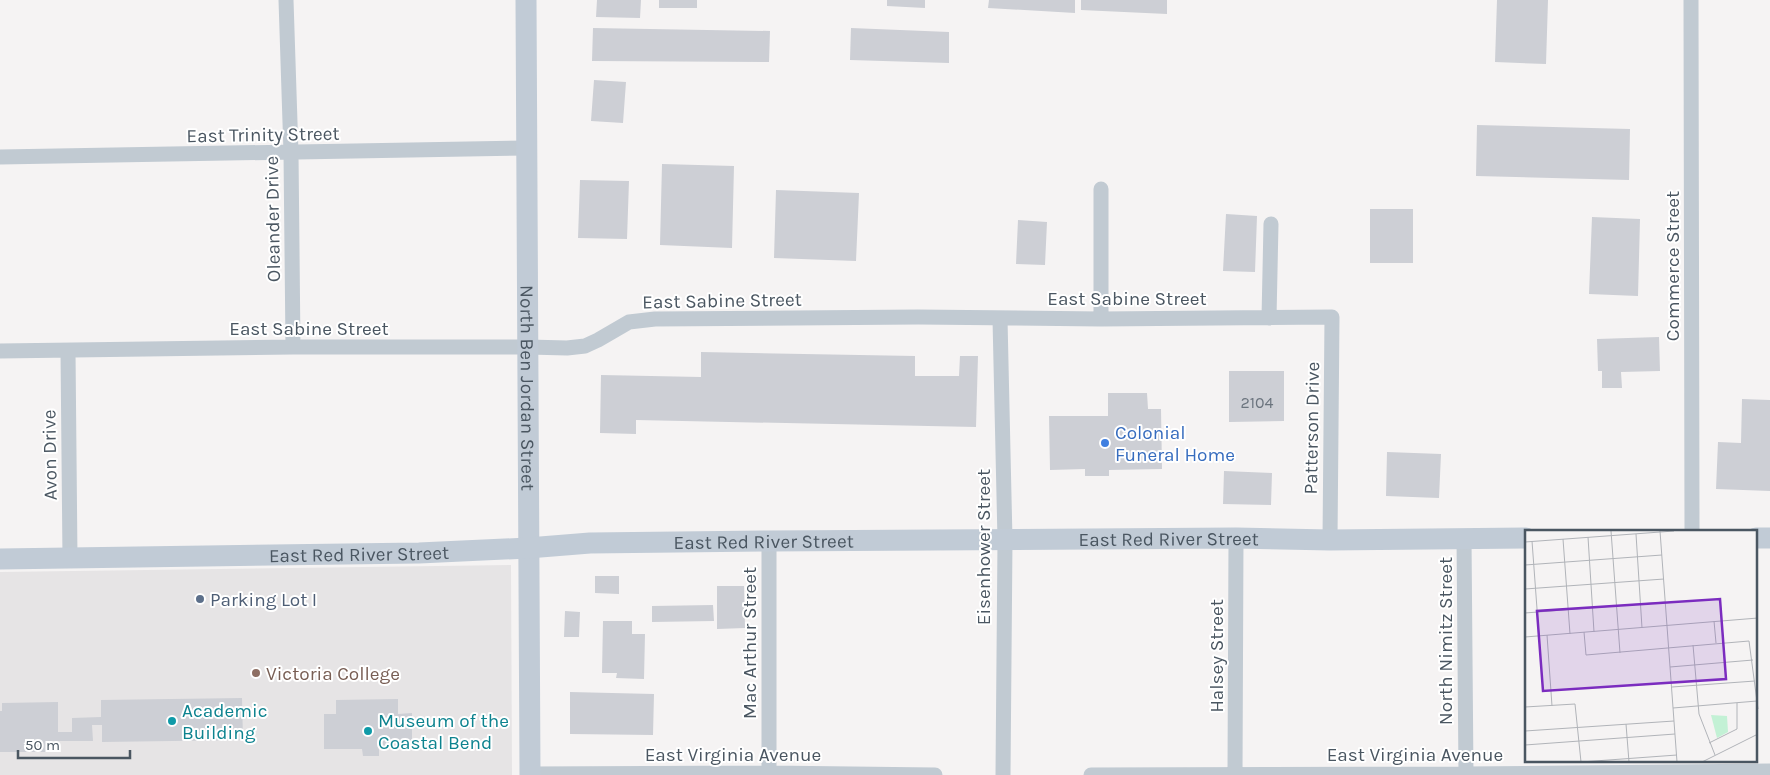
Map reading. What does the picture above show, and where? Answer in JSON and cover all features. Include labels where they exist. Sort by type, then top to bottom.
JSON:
[{"type":"street","name":"Oleander Drive","points":[[286,0],[294,347]]},
{"type":"street","name":"North Ben Jordan Street","points":[[526,0],[530,775]]},
{"type":"street","name":"Commerce Street","points":[[1691,0],[1692,530]]},
{"type":"street","name":"East Trinity Street","points":[[0,157],[526,148]]},
{"type":"street","points":[[1101,189],[1101,319]]},
{"type":"street","points":[[1269,318],[1271,224]]},
{"type":"street","name":"East Sabine Street","points":[[0,351],[294,347],[567,348],[585,346],[629,322],[655,319],[1332,317]]},
{"type":"street","name":"Patterson Drive","points":[[1330,540],[1332,317]]},
{"type":"street","name":"Eisenhower Street","points":[[1000,319],[1005,540],[1003,775]]},
{"type":"street","name":"Avon Drive","points":[[68,351],[70,559]]},
{"type":"street","name":"East Red River Street","points":[[0,559],[419,553],[590,543],[1236,538],[1330,540],[1525,538]]},
{"type":"street","name":"Halsey Street","points":[[1235,774],[1236,538]]},
{"type":"street","name":"North Nimitz Street","points":[[1464,538],[1466,775]]},
{"type":"street","name":"Mac Arthur Street","points":[[769,541],[769,774]]},
{"type":"street","name":"East Virginia Avenue","points":[[1091,775],[1466,775],[1770,772]]},
{"type":"street","name":"East Virginia Avenue","points":[[530,775],[935,775]]},
{"type":"shaded area","name":"Victoria College","points":[[511,565],[512,775],[0,775],[0,572]]},
{"type":"building","points":[[597,0],[641,0],[640,18],[596,17]]},
{"type":"building","points":[[659,0],[697,0],[697,8],[659,8]]},
{"type":"building","points":[[887,0],[925,0],[925,8],[887,6]]},
{"type":"building","points":[[989,0],[1075,0],[1075,13],[988,8]]},
{"type":"building","points":[[1081,0],[1167,0],[1167,14],[1081,10]]},
{"type":"building","points":[[1497,0],[1548,0],[1546,64],[1495,62]]},
{"type":"building","points":[[593,28],[770,31],[769,62],[592,61]]},
{"type":"building","points":[[851,28],[949,32],[949,63],[850,60]]},
{"type":"building","points":[[594,80],[626,82],[623,123],[591,121]]},
{"type":"building","points":[[1477,125],[1630,129],[1629,180],[1476,176]]},
{"type":"building","points":[[662,164],[734,166],[732,248],[660,245]]},
{"type":"building","points":[[580,180],[629,181],[627,239],[578,238]]},
{"type":"building","points":[[776,190],[859,193],[856,261],[774,258]]},
{"type":"building","points":[[1370,209],[1413,209],[1413,263],[1370,263]]},
{"type":"building","points":[[1226,214],[1257,216],[1255,272],[1223,271]]},
{"type":"building","points":[[1592,217],[1640,219],[1638,296],[1589,294]]},
{"type":"building","points":[[1018,220],[1047,222],[1045,265],[1016,264]]},
{"type":"building","points":[[1659,337],[1660,371],[1621,372],[1622,388],[1602,388],[1602,371],[1598,371],[1597,339]]},
{"type":"building","points":[[701,352],[915,356],[915,376],[959,376],[960,356],[978,356],[976,427],[636,420],[636,434],[600,433],[601,375],[701,377]]},
{"type":"building","points":[[1229,371],[1284,371],[1284,421],[1229,422]]},
{"type":"building","name":"Colonial Funeral Home","points":[[1108,393],[1147,393],[1148,409],[1161,409],[1162,469],[1109,470],[1109,476],[1085,476],[1085,469],[1050,470],[1049,416],[1108,416]]},
{"type":"building","points":[[1742,399],[1770,400],[1770,491],[1716,489],[1718,442],[1741,443]]},
{"type":"building","points":[[1387,452],[1441,454],[1439,498],[1386,496]]},
{"type":"building","points":[[1224,471],[1272,473],[1271,505],[1223,504]]},
{"type":"building","points":[[595,576],[619,576],[619,594],[595,593]]},
{"type":"building","points":[[717,586],[744,586],[745,628],[717,629]]},
{"type":"building","points":[[713,605],[714,621],[652,622],[652,606]]},
{"type":"building","points":[[565,611],[580,612],[579,637],[564,637]]},
{"type":"building","points":[[603,621],[632,621],[632,634],[645,634],[644,679],[616,678],[617,673],[602,673]]},
{"type":"building","points":[[570,692],[654,694],[653,735],[570,734]]},
{"type":"building","name":"Academic Building","points":[[242,698],[243,740],[102,742],[102,725],[92,725],[93,741],[49,741],[49,752],[0,752],[0,711],[2,711],[2,703],[58,702],[58,732],[72,732],[72,718],[101,717],[101,700]]},
{"type":"building","name":"Museum of the Coastal Bend","points":[[398,699],[398,714],[412,713],[412,749],[379,749],[379,756],[363,756],[362,749],[324,749],[324,714],[336,714],[336,700]]},
{"type":"place","name":"Colonial Funeral Home","points":[[1105,443]]},
{"type":"place","name":"Parking Lot I","points":[[200,599]]},
{"type":"place","name":"Victoria College","points":[[256,673]]},
{"type":"place","name":"Academic Building","points":[[172,721]]},
{"type":"place","name":"Museum of the Coastal Bend","points":[[368,731]]}]
